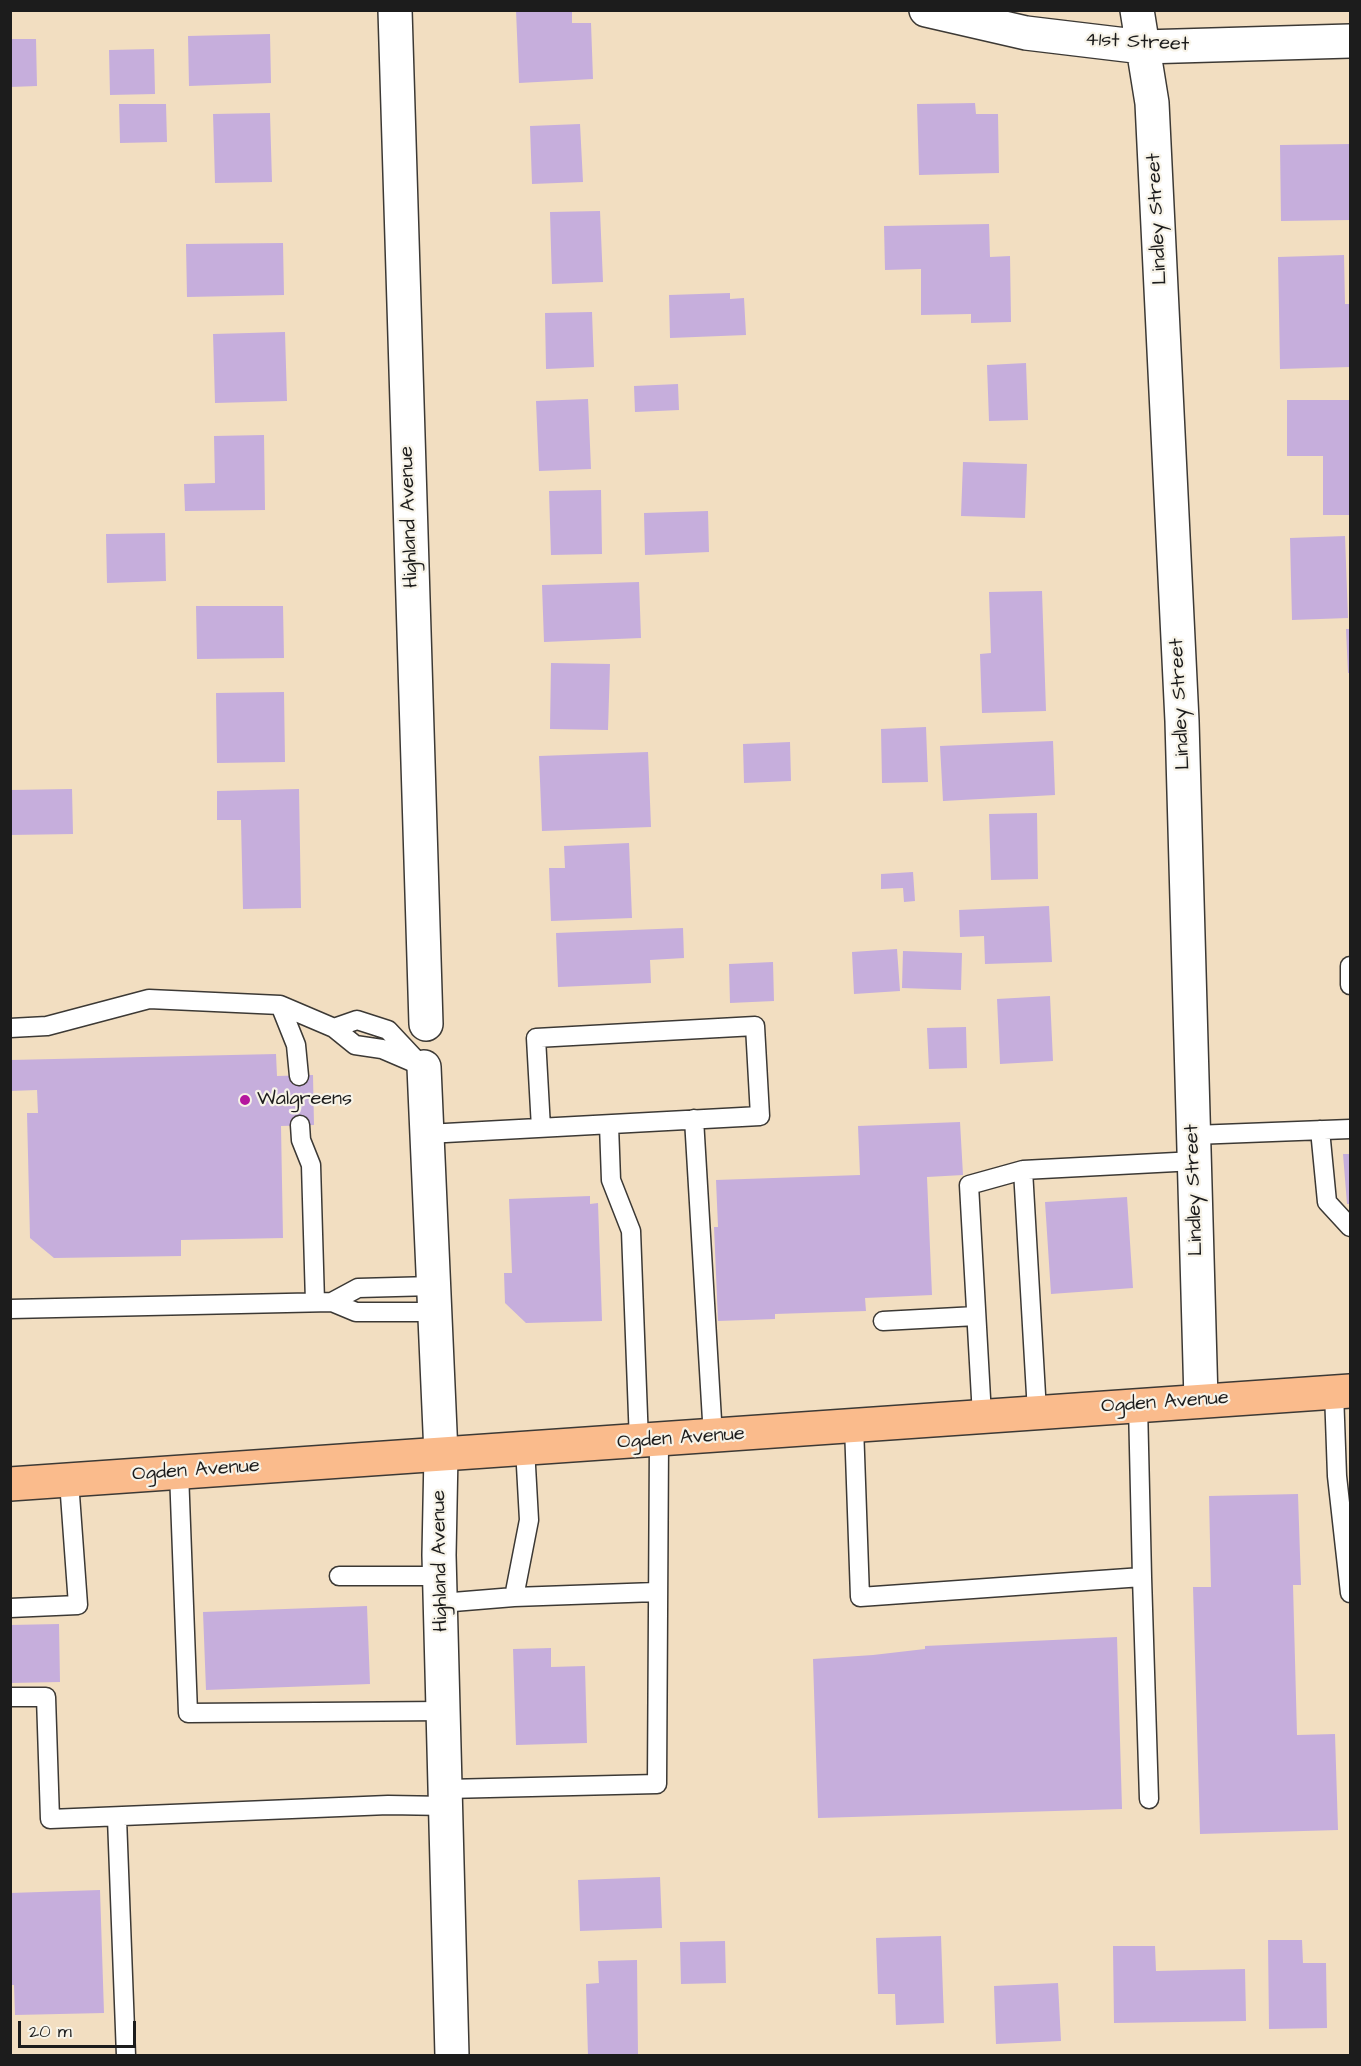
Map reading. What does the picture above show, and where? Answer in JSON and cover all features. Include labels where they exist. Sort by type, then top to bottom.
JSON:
[{"type":"main road","name":"Ogden Avenue","points":[[10,1484],[713,1437],[1342,1391]]},
{"type":"street","name":"Highland Avenue","points":[[395,10],[426,1024]]},
{"type":"street","name":"41st Street","points":[[926,10],[1026,33],[1143,47],[1350,40]]},
{"type":"street","name":"Lindley Street","points":[[1137,10],[1152,103],[1182,721],[1201,1400]]},
{"type":"street","name":"Highland Avenue","points":[[424,1067],[441,1454],[441,1590],[452,2055]]},
{"type":"lane","points":[[10,1028],[46,1026],[150,999],[280,1005],[334,1028],[357,1020],[388,1030],[424,1067]]},
{"type":"lane","points":[[280,1005],[296,1046],[299,1076]]},
{"type":"lane","points":[[427,1134],[609,1125],[760,1116],[755,1026],[536,1038],[541,1128]]},
{"type":"lane","points":[[694,1119],[713,1437]]},
{"type":"lane","points":[[300,1125],[301,1140],[311,1165],[323,1302]]},
{"type":"lane","points":[[10,1697],[46,1697],[50,1819],[388,1805],[447,1797],[657,1784],[656,1592],[649,1441],[631,1231],[611,1180],[609,1125]]},
{"type":"lane","points":[[982,1416],[969,1185],[1023,1170],[1320,1130],[1350,1129]]},
{"type":"lane","points":[[1320,1130],[1327,1202],[1350,1227]]},
{"type":"lane","points":[[1023,1170],[1037,1412]]},
{"type":"lane","points":[[323,1302],[358,1288],[434,1299]]},
{"type":"lane","points":[[10,1309],[323,1302],[356,1312],[434,1299]]},
{"type":"lane","points":[[883,1321],[976,1316]]},
{"type":"lane","points":[[1342,1391],[1337,1476],[1350,1593]]},
{"type":"lane","points":[[1138,1405],[1149,1799]]},
{"type":"lane","points":[[854,1426],[860,1597],[1142,1577]]},
{"type":"lane","points":[[514,1597],[529,1520],[525,1448]]},
{"type":"lane","points":[[178,1472],[188,1713],[445,1711]]},
{"type":"lane","points":[[10,1608],[78,1605],[69,1481]]},
{"type":"lane","points":[[339,1576],[514,1597],[656,1592]]},
{"type":"lane","points":[[117,1818],[126,2055]]},
{"type":"building","points":[[516,10],[572,10],[572,23],[591,23],[593,79],[519,83]]},
{"type":"building","points":[[270,34],[271,83],[189,86],[188,36]]},
{"type":"building","points":[[10,39],[36,39],[37,86],[10,87]]},
{"type":"building","points":[[154,49],[155,94],[110,95],[109,50]]},
{"type":"building","points":[[975,103],[976,114],[998,114],[999,173],[919,175],[917,104]]},
{"type":"building","points":[[119,104],[166,104],[167,142],[120,143]]},
{"type":"building","points":[[270,113],[272,182],[215,183],[213,114]]},
{"type":"building","points":[[580,124],[583,182],[532,184],[530,126]]},
{"type":"building","points":[[1350,144],[1350,220],[1281,221],[1280,145]]},
{"type":"building","points":[[600,211],[603,282],[552,284],[550,212]]},
{"type":"building","points":[[989,224],[990,257],[1010,256],[1011,322],[971,323],[971,314],[921,315],[921,269],[885,270],[884,226]]},
{"type":"building","points":[[283,243],[284,295],[187,297],[186,244]]},
{"type":"building","points":[[1344,255],[1345,304],[1350,304],[1350,367],[1280,369],[1278,257]]},
{"type":"building","points":[[730,293],[730,299],[744,298],[746,335],[670,338],[669,295]]},
{"type":"building","points":[[592,312],[594,367],[546,369],[545,313]]},
{"type":"building","points":[[285,332],[287,401],[215,403],[213,334]]},
{"type":"building","points":[[1026,363],[1028,420],[989,421],[987,365]]},
{"type":"building","points":[[678,384],[679,410],[635,412],[634,386]]},
{"type":"building","points":[[588,399],[591,469],[539,471],[536,401]]},
{"type":"building","points":[[1287,400],[1350,400],[1350,515],[1323,515],[1323,456],[1287,456]]},
{"type":"building","points":[[264,435],[265,510],[185,511],[184,484],[215,483],[214,436]]},
{"type":"building","points":[[963,462],[1027,464],[1025,518],[961,516]]},
{"type":"building","points":[[601,490],[602,554],[551,555],[549,491]]},
{"type":"building","points":[[708,511],[709,552],[645,555],[644,513]]},
{"type":"building","points":[[165,533],[166,581],[107,583],[106,534]]},
{"type":"building","points":[[1345,536],[1348,618],[1292,620],[1290,538]]},
{"type":"building","points":[[639,582],[641,638],[544,642],[542,585]]},
{"type":"building","points":[[1042,591],[1046,711],[982,713],[980,654],[991,653],[989,592]]},
{"type":"building","points":[[196,606],[283,606],[284,658],[197,659]]},
{"type":"building","points":[[1346,629],[1350,629],[1350,673],[1348,673]]},
{"type":"building","points":[[551,663],[610,664],[608,730],[550,729]]},
{"type":"building","points":[[284,692],[285,762],[217,763],[216,693]]},
{"type":"building","points":[[926,727],[928,782],[882,783],[881,729]]},
{"type":"building","points":[[1053,741],[1055,795],[943,801],[940,746]]},
{"type":"building","points":[[790,742],[791,781],[744,783],[743,744]]},
{"type":"building","points":[[648,752],[651,827],[542,831],[539,756]]},
{"type":"building","points":[[72,789],[73,834],[10,835],[10,790]]},
{"type":"building","points":[[299,789],[301,908],[243,909],[241,820],[217,820],[217,791]]},
{"type":"building","points":[[1037,813],[1038,879],[991,880],[989,814]]},
{"type":"building","points":[[629,843],[632,918],[551,921],[549,868],[565,868],[564,846]]},
{"type":"building","points":[[913,872],[915,901],[904,902],[903,888],[881,889],[881,874]]},
{"type":"building","points":[[1049,906],[1052,962],[985,964],[984,936],[960,937],[959,910]]},
{"type":"building","points":[[683,928],[684,958],[650,960],[651,983],[558,987],[556,933]]},
{"type":"building","points":[[897,949],[900,991],[854,994],[852,952]]},
{"type":"building","points":[[903,951],[962,953],[961,990],[902,988]]},
{"type":"building","points":[[773,962],[774,1001],[730,1003],[729,964]]},
{"type":"building","points":[[1050,996],[1053,1061],[1000,1064],[997,999]]},
{"type":"building","points":[[966,1027],[967,1068],[929,1069],[927,1028]]},
{"type":"building","name":"Walgreens","points":[[276,1054],[277,1076],[313,1075],[314,1125],[281,1126],[283,1238],[181,1240],[181,1256],[54,1258],[30,1238],[27,1113],[38,1113],[37,1090],[10,1091],[10,1060]]},
{"type":"building","points":[[960,1122],[963,1175],[927,1177],[932,1295],[865,1298],[866,1311],[775,1314],[775,1319],[718,1321],[714,1227],[718,1227],[716,1180],[860,1175],[858,1126]]},
{"type":"building","points":[[1343,1154],[1350,1154],[1350,1204],[1347,1204]]},
{"type":"building","points":[[590,1196],[590,1204],[598,1203],[602,1321],[526,1323],[505,1303],[504,1273],[512,1273],[509,1199]]},
{"type":"building","points":[[1127,1197],[1133,1288],[1051,1294],[1045,1202]]},
{"type":"building","points":[[1298,1494],[1301,1585],[1293,1585],[1297,1735],[1335,1734],[1338,1830],[1200,1834],[1193,1587],[1211,1587],[1209,1496]]},
{"type":"building","points":[[367,1606],[370,1684],[206,1690],[203,1612]]},
{"type":"building","points":[[59,1624],[60,1682],[10,1683],[10,1625]]},
{"type":"building","points":[[1117,1637],[1122,1809],[818,1818],[813,1659],[925,1649],[925,1646]]},
{"type":"building","points":[[551,1648],[551,1667],[585,1666],[587,1743],[516,1745],[513,1649]]},
{"type":"building","points":[[660,1877],[662,1928],[580,1931],[578,1880]]},
{"type":"building","points":[[100,1890],[104,2013],[15,2015],[14,1985],[10,1985],[10,1893]]},
{"type":"building","points":[[941,1936],[944,2023],[896,2025],[895,1994],[878,1994],[876,1938]]},
{"type":"building","points":[[1268,1940],[1302,1940],[1303,1963],[1326,1963],[1327,2028],[1269,2029]]},
{"type":"building","points":[[725,1941],[726,1983],[681,1984],[680,1942]]},
{"type":"building","points":[[1113,1946],[1155,1946],[1156,1971],[1245,1969],[1246,2021],[1114,2023]]},
{"type":"building","points":[[637,1960],[638,2056],[588,2056],[586,1984],[599,1983],[598,1961]]},
{"type":"building","points":[[1058,1983],[1061,2041],[996,2044],[994,1986]]},
{"type":"place","name":"Walgreens","points":[[245,1100]]}]
